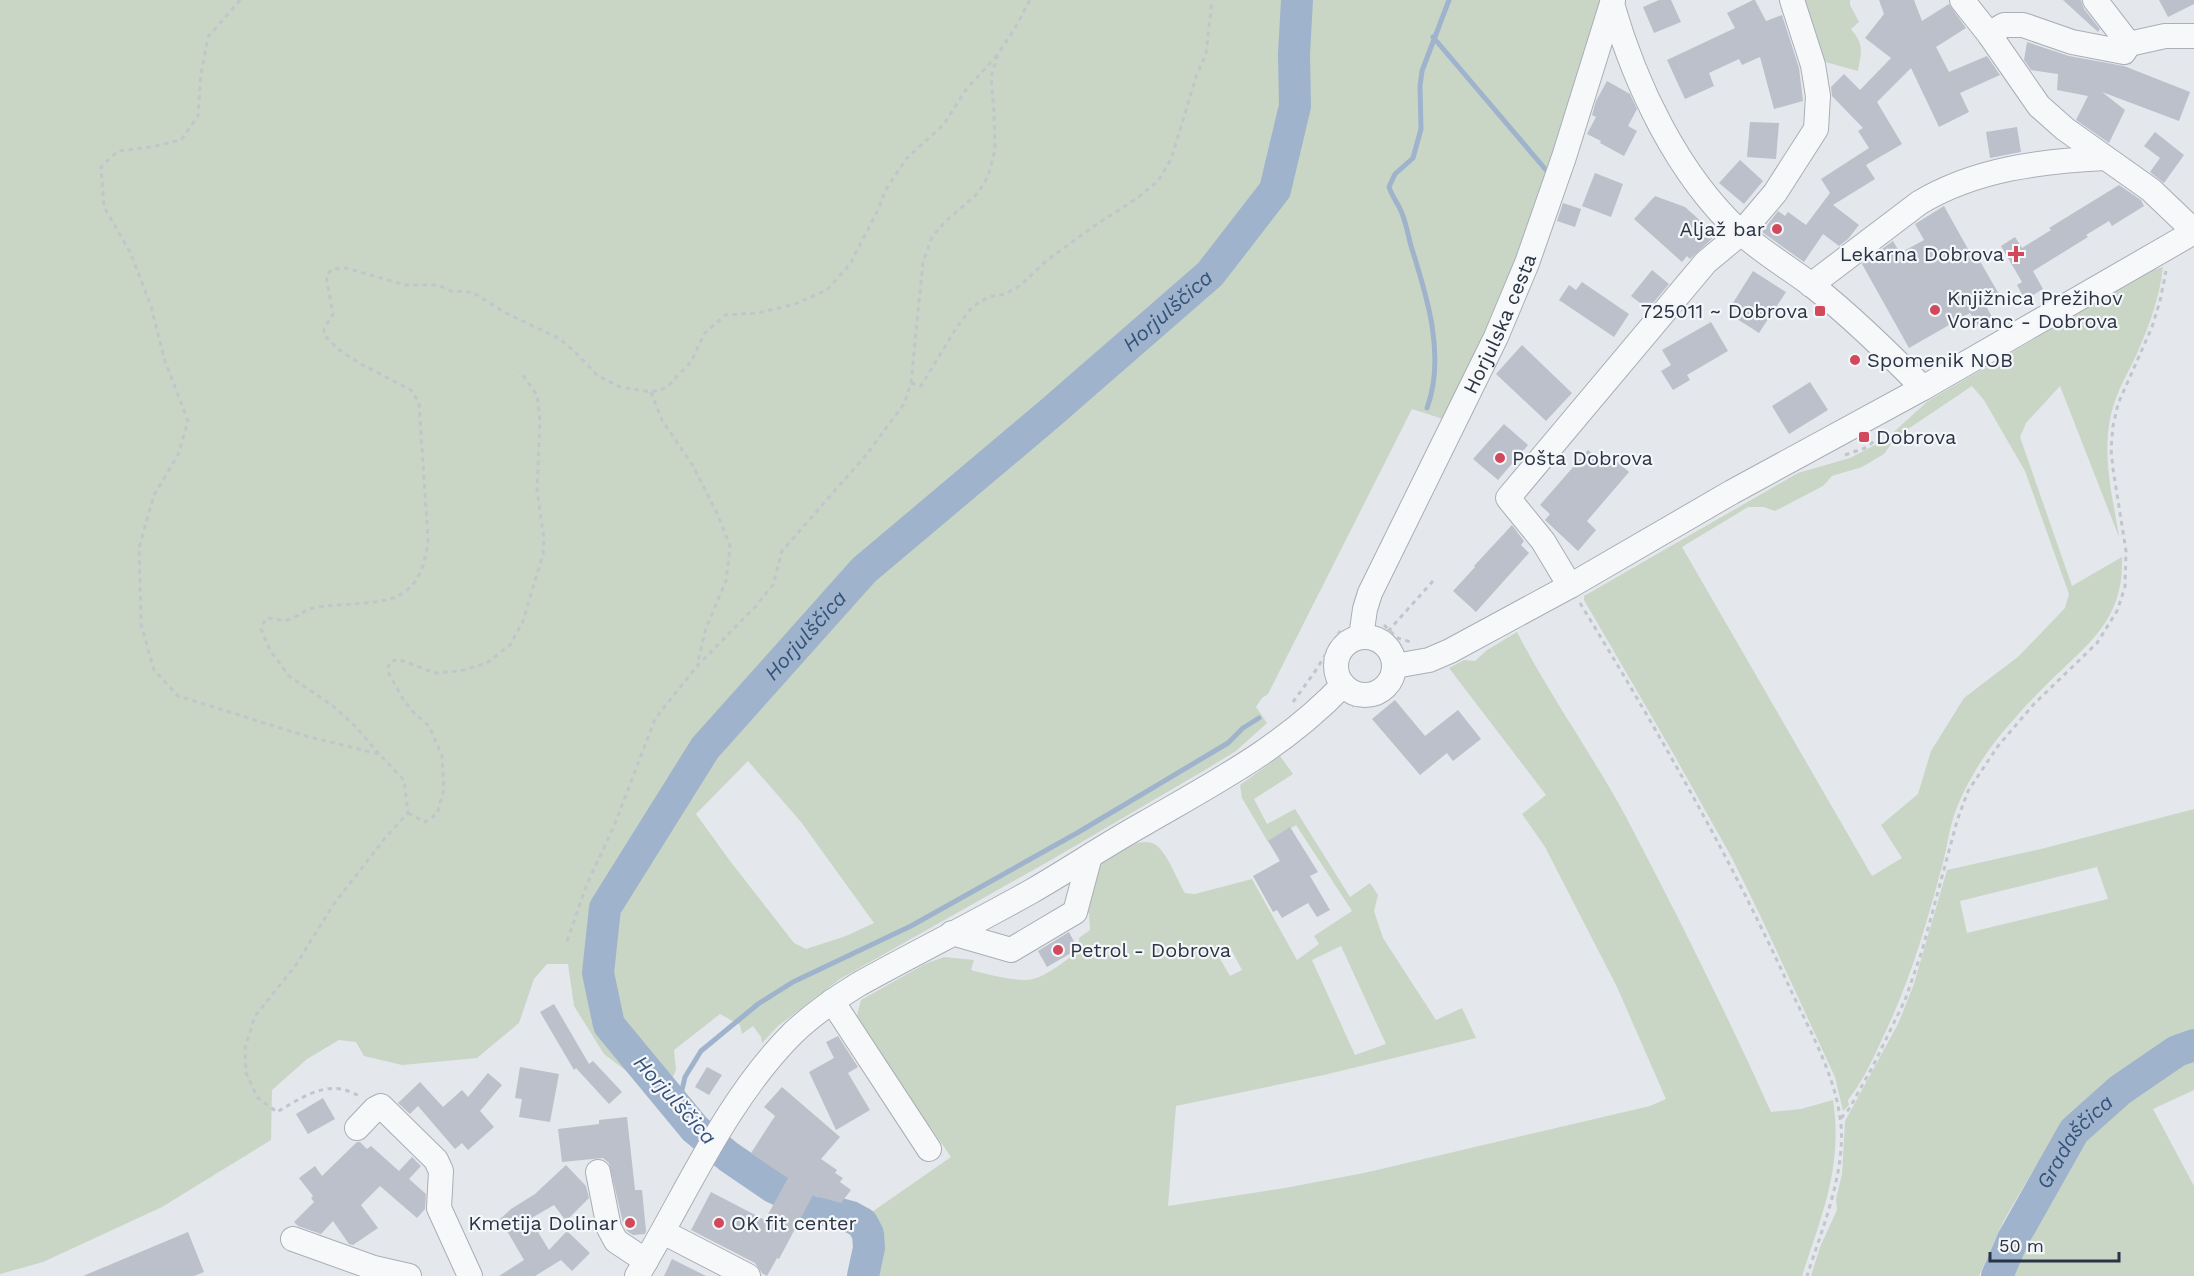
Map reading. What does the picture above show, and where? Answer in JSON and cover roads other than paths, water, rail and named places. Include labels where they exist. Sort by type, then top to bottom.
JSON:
[{"type":"street","points":[[1570,586],[1543,541],[1508,498],[1706,262],[1741,233],[1775,192],[1816,129],[1818,96],[1813,65],[1792,0]]},
{"type":"street","points":[[1395,666],[1429,660],[1450,651],[1570,586],[1732,492],[1923,388],[2194,231],[2151,190],[2065,129],[2039,106],[1989,34],[1962,0]]},
{"type":"street","points":[[2095,0],[2129,44]]},
{"type":"street","points":[[1613,2],[1624,45],[1651,104],[1679,157],[1700,189],[1741,233],[1858,322],[1923,388]]},
{"type":"street","name":"Horjulska cesta","points":[[1370,638],[1365,609],[1370,593],[1496,337],[1527,263],[1568,146],[1613,2]]},
{"type":"street","points":[[1989,34],[2004,25],[2023,25],[2072,42],[2124,52],[2129,44],[2165,36],[2194,36]]},
{"type":"street","points":[[1811,285],[1936,192],[1982,176],[2021,166],[2053,160],[2106,158]]},
{"type":"street","points":[[1370,638],[1388,647],[1393,655],[1395,666],[1388,684],[1380,691],[1371,695],[1361,695],[1351,692],[1343,685],[1336,666],[1337,656],[1351,640],[1370,638]]},
{"type":"street","points":[[598,1172],[609,1228],[616,1241],[641,1269],[741,1095],[763,1066],[794,1032],[832,1001],[1032,891],[1278,744],[1327,703],[1343,685]]},
{"type":"street","points":[[952,933],[1011,950],[1076,912],[1090,856]]},
{"type":"street","points":[[832,1001],[928,1149]]},
{"type":"street","points":[[357,1128],[375,1109],[381,1106],[436,1160],[441,1171],[439,1208],[470,1276]]},
{"type":"street","points":[[663,1232],[748,1276]]},
{"type":"street","points":[[292,1239],[374,1268],[409,1276]]},
{"type":"waterway","name":"Horjulščica","points":[[863,1276],[869,1248],[868,1234],[862,1223],[851,1217],[817,1208],[773,1187],[729,1157],[695,1129],[609,1025],[598,973],[605,908],[705,748],[864,570],[1048,415],[1210,274],[1275,190],[1295,106],[1294,54],[1297,0]]},
{"type":"waterway","points":[[1427,408],[1435,368],[1432,326],[1404,220],[1389,187],[1395,174],[1413,158],[1421,129],[1422,71],[1449,0]]},
{"type":"waterway","points":[[1433,37],[1546,170]]},
{"type":"waterway","points":[[678,1107],[685,1077],[701,1051],[758,1004],[793,982],[911,926],[1077,833],[1228,743],[1243,728],[1259,718]]},
{"type":"waterway","name":"Gradaščica","points":[[1997,1276],[2013,1239],[2074,1131],[2120,1090],[2177,1051],[2194,1045]]},
{"type":"place","name":"Aljaž bar","points":[[1777,229]]},
{"type":"place","name":"Lekarna Dobrova","points":[[2016,254]]},
{"type":"place","name":"Knjižnica Prežihov Voranc - Dobrova","points":[[1935,310]]},
{"type":"place","name":"725011 ~ Dobrova","points":[[1820,311]]},
{"type":"place","name":"Spomenik NOB","points":[[1855,360]]},
{"type":"place","name":"Dobrova","points":[[1864,437]]},
{"type":"place","name":"Pošta Dobrova","points":[[1500,458]]},
{"type":"place","name":"Petrol - Dobrova","points":[[1058,950]]},
{"type":"place","name":"Kmetija Dolinar","points":[[630,1223]]},
{"type":"place","name":"OK fit center","points":[[719,1223]]}]
